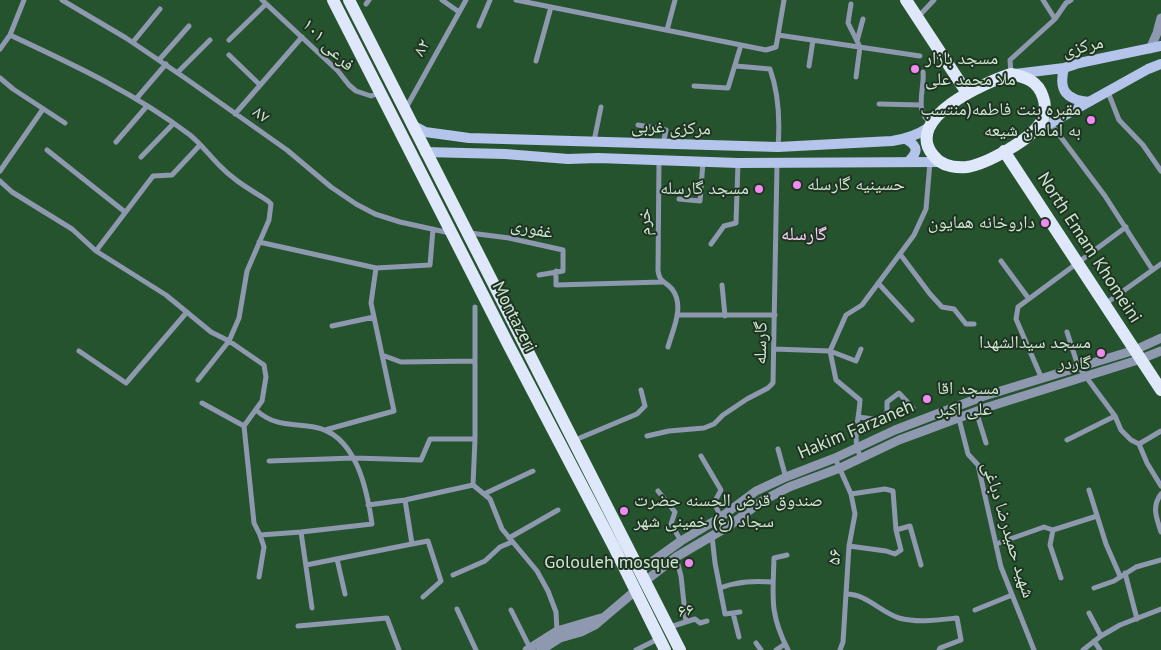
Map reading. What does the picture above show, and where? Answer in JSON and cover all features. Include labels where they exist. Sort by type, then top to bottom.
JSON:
[{"type":"main road","name":"Montazeri","points":[[333,0],[452,233],[611,528],[642,576],[668,628],[669,647]]},
{"type":"main road","name":"Montazeri","points":[[349,0],[573,441],[611,528],[635,591],[669,647]]},
{"type":"main road","points":[[906,0],[967,93]]},
{"type":"main road","name":"مرکزی","points":[[1011,74],[1064,68],[1079,63],[1161,46]]},
{"type":"main road","points":[[1030,135],[1040,124],[1043,117],[1045,108],[1044,98],[1040,89],[1028,78],[1011,74],[992,80],[967,93],[941,113],[931,126],[928,143],[934,162],[958,168],[970,166],[1004,151],[1148,69],[1161,64]]},
{"type":"main road","points":[[1064,68],[1061,78],[1066,93],[1076,101],[1089,102]]},
{"type":"main road","name":"مرکزی غربی","points":[[412,125],[425,132],[469,138],[778,147],[876,143],[906,139],[917,135],[931,126]]},
{"type":"main road","points":[[906,139],[916,148],[914,155],[908,162]]},
{"type":"main road","name":"North Emam Khomeini","points":[[1004,151],[1161,390]]},
{"type":"main road","name":"مرکزی غربی","points":[[425,152],[505,154],[568,159],[777,164],[934,162]]},
{"type":"street","points":[[0,49],[10,35],[24,0]]},
{"type":"street","name":"۸۷","points":[[62,0],[133,42],[178,72],[287,150],[331,187],[356,204],[375,214],[400,222],[452,233]]},
{"type":"street","points":[[442,0],[459,12]]},
{"type":"street","name":"۸۲","points":[[405,111],[466,0]]},
{"type":"street","points":[[479,26],[490,0]]},
{"type":"street","points":[[516,0],[766,50],[776,47],[784,0]]},
{"type":"street","points":[[667,30],[676,0]]},
{"type":"street","points":[[918,18],[934,0]]},
{"type":"street","points":[[1044,0],[1054,19]]},
{"type":"street","points":[[1011,74],[1010,60],[1054,19],[1066,3],[1071,0]]},
{"type":"street","points":[[229,40],[264,2]]},
{"type":"street","name":"فرعی ۱۰۱","points":[[264,2],[338,71],[356,91],[371,96],[380,93]]},
{"type":"street","points":[[851,4],[848,23],[860,47],[856,78]]},
{"type":"street","points":[[536,61],[551,7]]},
{"type":"street","points":[[133,42],[160,8]]},
{"type":"street","points":[[1150,49],[1161,18]]},
{"type":"street","points":[[857,41],[863,19]]},
{"type":"street","points":[[159,60],[189,26]]},
{"type":"street","points":[[10,35],[75,66],[147,106],[200,145],[230,175],[271,204],[269,220],[247,270],[239,318],[229,341],[198,380]]},
{"type":"street","points":[[778,35],[920,56]]},
{"type":"street","points":[[235,114],[302,37]]},
{"type":"street","points":[[178,72],[210,40]]},
{"type":"street","points":[[809,66],[813,40]]},
{"type":"street","points":[[694,86],[728,88],[741,45]]},
{"type":"street","points":[[229,55],[260,85]]},
{"type":"street","points":[[136,99],[166,64]]},
{"type":"street","points":[[736,66],[770,69],[776,86],[779,131],[778,147]]},
{"type":"street","points":[[923,72],[922,113],[931,126]]},
{"type":"street","points":[[0,78],[13,89],[65,123]]},
{"type":"street","points":[[1108,92],[1119,120],[1143,145],[1161,171]]},
{"type":"street","points":[[879,104],[921,105]]},
{"type":"street","points":[[116,142],[147,106]]},
{"type":"street","points":[[594,142],[601,107]]},
{"type":"street","points":[[0,171],[43,109]]},
{"type":"street","points":[[141,157],[173,124]]},
{"type":"street","points":[[1051,124],[1105,196],[1152,269]]},
{"type":"street","points":[[638,125],[666,130],[663,145]]},
{"type":"street","points":[[96,251],[152,176],[172,175],[200,145]]},
{"type":"street","points":[[47,150],[125,212]]},
{"type":"street","name":"خرم","points":[[659,161],[658,271],[662,282]]},
{"type":"street","points":[[679,199],[700,200],[703,162]]},
{"type":"street","points":[[861,458],[856,448],[855,436],[860,400],[836,380],[830,351],[846,315],[862,305],[914,235],[926,209],[934,162]]},
{"type":"street","points":[[711,244],[724,226],[736,223],[738,163]]},
{"type":"street","name":"گارسله","points":[[647,436],[669,431],[704,428],[714,424],[723,415],[747,399],[768,388],[774,379],[777,164]]},
{"type":"street","points":[[0,181],[12,192],[72,229],[96,251],[166,295],[211,332],[229,341],[264,365],[266,369],[262,400],[244,426],[254,523],[264,547],[260,577]]},
{"type":"street","points":[[1042,379],[1016,319],[1018,308],[1126,227]]},
{"type":"street","points":[[259,242],[376,268],[430,265],[433,229]]},
{"type":"street","name":"غفوری","points":[[467,232],[509,238],[563,250],[563,271],[556,271]]},
{"type":"street","points":[[900,254],[942,307],[954,308],[966,324],[974,324]]},
{"type":"street","points":[[1001,261],[1029,299]]},
{"type":"street","points":[[1105,304],[1161,264]]},
{"type":"street","points":[[256,410],[265,418],[273,421],[326,430],[394,411],[371,303],[376,268]]},
{"type":"street","points":[[539,275],[556,271],[556,284],[662,282],[670,287],[678,302],[677,315],[668,347]]},
{"type":"street","points":[[878,284],[912,320]]},
{"type":"street","points":[[722,285],[725,316]]},
{"type":"street","points":[[473,485],[475,308]]},
{"type":"street","points":[[79,351],[126,383],[187,312]]},
{"type":"street","points":[[677,315],[775,315]]},
{"type":"street","points":[[332,326],[374,317]]},
{"type":"street","points":[[1067,332],[1078,366],[1114,416],[1121,430],[1131,440],[1139,444],[1147,463],[1161,486]]},
{"type":"street","name":"Hakim Farzaneh","points":[[642,576],[729,526],[762,500],[789,487],[840,468],[899,440],[976,411],[1086,376],[1138,354],[1161,338]]},
{"type":"street","points":[[774,349],[830,351],[856,361],[861,349]]},
{"type":"street","name":"Hakim Farzaneh","points":[[642,576],[681,541],[721,517],[756,491],[786,477],[835,458],[895,430],[984,396],[1078,366],[1161,351]]},
{"type":"street","points":[[382,355],[400,362],[475,361]]},
{"type":"street","points":[[573,441],[636,414],[644,406],[641,390]]},
{"type":"street","points":[[859,417],[879,420],[887,417],[887,402],[899,393],[913,408]]},
{"type":"street","points":[[202,402],[244,426]]},
{"type":"street","name":"شهید حمیدرضا دباغی","points":[[956,407],[968,454],[978,466],[1001,567],[1034,650]]},
{"type":"street","points":[[976,411],[986,443]]},
{"type":"street","points":[[1066,440],[1114,416]]},
{"type":"street","points":[[260,535],[372,524],[358,466],[350,450],[326,430]]},
{"type":"street","points":[[1139,444],[1161,431]]},
{"type":"street","points":[[269,461],[354,458],[421,460],[430,439],[475,440]]},
{"type":"street","points":[[778,450],[789,487]]},
{"type":"street","points":[[701,456],[721,490],[714,503],[721,517]]},
{"type":"street","name":"۵۶","points":[[835,458],[851,494],[855,514],[849,546],[843,642],[840,650]]},
{"type":"street","points":[[484,494],[534,471]]},
{"type":"street","points":[[473,485],[490,499],[502,529],[537,571],[548,591],[556,612],[557,631]]},
{"type":"street","points":[[368,505],[405,500],[473,485]]},
{"type":"street","points":[[849,546],[895,554],[900,550],[896,530],[893,491],[884,489],[851,494]]},
{"type":"street","points":[[1089,490],[1106,544],[1123,574],[1137,619]]},
{"type":"street","points":[[658,491],[675,512],[671,524],[681,541]]},
{"type":"street","points":[[1161,494],[1154,510],[1161,532]]},
{"type":"street","points":[[405,500],[412,544]]},
{"type":"street","points":[[452,575],[485,561],[510,540],[558,510]]},
{"type":"street","points":[[996,544],[1044,527],[1053,530],[1097,516]]},
{"type":"street","points":[[896,530],[910,526],[921,565]]},
{"type":"street","points":[[1053,530],[1050,545],[1061,578]]},
{"type":"street","points":[[301,532],[312,608]]},
{"type":"street","points":[[712,536],[725,614],[740,612]]},
{"type":"street","points":[[306,565],[428,541],[441,581],[423,597]]},
{"type":"street","points":[[787,555],[774,558],[773,612],[788,650]]},
{"type":"street","points":[[676,557],[681,576],[686,622]]},
{"type":"street","points":[[337,558],[344,594]]},
{"type":"street","points":[[1094,588],[1114,581],[1136,567],[1161,560]]},
{"type":"street","points":[[720,588],[734,583],[750,581],[773,582]]},
{"type":"street","points":[[541,650],[560,638],[581,632],[595,625],[635,591]]},
{"type":"street","points":[[846,594],[856,594],[897,617],[917,621],[957,618],[961,640],[938,650]]},
{"type":"street","points":[[975,610],[1012,595]]},
{"type":"street","points":[[457,609],[476,650]]},
{"type":"street","points":[[1083,650],[1101,636],[1161,609]]},
{"type":"street","points":[[511,610],[529,649],[557,631],[606,616]]},
{"type":"street","points":[[732,613],[739,637]]},
{"type":"street","points":[[1089,613],[1101,636]]},
{"type":"street","points":[[298,626],[387,618],[399,650]]},
{"type":"street","name":"۶۶","points":[[668,628],[695,620],[700,623],[707,621]]},
{"type":"street","points":[[1094,642],[1100,650]]},
{"type":"street","points":[[756,643],[761,650]]},
{"type":"street","points":[[776,650],[785,644]]},
{"type":"street","points":[[636,650],[669,647]]},
{"type":"place","name":"مسجد بازار ملا محمد علی","points":[[915,69]]},
{"type":"place","name":"مقبره بنت فاطمه(منتسب به امامان شیعه","points":[[1091,120]]},
{"type":"place","name":"حسینیه گارسله","points":[[797,185]]},
{"type":"place","name":"مسجد گارسله","points":[[759,189]]},
{"type":"place","name":"داروخانه همایون","points":[[1045,223]]},
{"type":"place","name":"مسجد سیدالشهدا گاردر","points":[[1101,353]]},
{"type":"place","name":"مسجد اقا علی اکبر","points":[[927,399]]},
{"type":"place","name":"صندوق قرض الحسنه حضرت سجاد (ع) خمینی شهر","points":[[624,511]]},
{"type":"place","name":"Golouleh mosque","points":[[689,563]]},
{"type":"district","name":"گارسله","points":[[804,235]]}]
